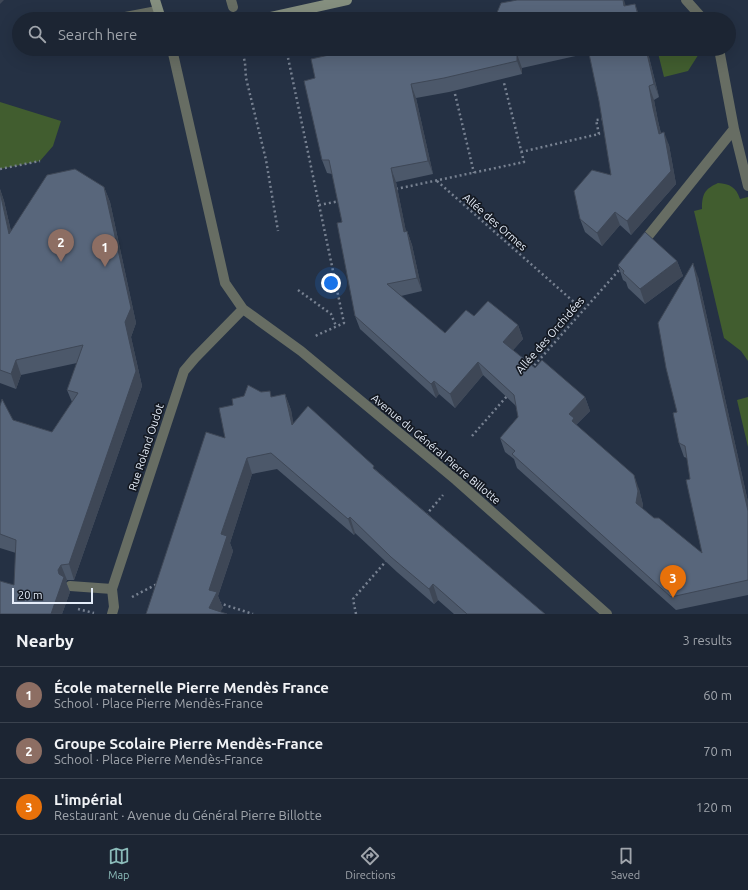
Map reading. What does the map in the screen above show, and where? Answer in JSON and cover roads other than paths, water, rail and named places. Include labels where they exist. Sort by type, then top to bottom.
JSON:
[{"type":"street","points":[[155,0],[158,12]]},
{"type":"street","points":[[293,12],[347,0]]},
{"type":"street","points":[[686,0],[697,12]]},
{"type":"street","name":"Avenue du Général Pierre Billotte","points":[[174,56],[225,283],[243,308],[301,351],[456,480],[607,614]]},
{"type":"street","points":[[720,56],[734,129],[748,186]]},
{"type":"street","points":[[641,245],[734,129]]},
{"type":"street","name":"Rue Roland Oudot","points":[[112,614],[114,607],[112,589],[184,371],[243,308]]},
{"type":"street","points":[[70,586],[112,589]]},
{"type":"place","name":"Groupe Scolaire Pierre Mendès-France","points":[[61,262]]},
{"type":"place","name":"École maternelle Pierre Mendès France","points":[[105,267]]},
{"type":"place","name":"L'impérial","points":[[673,598]]}]
